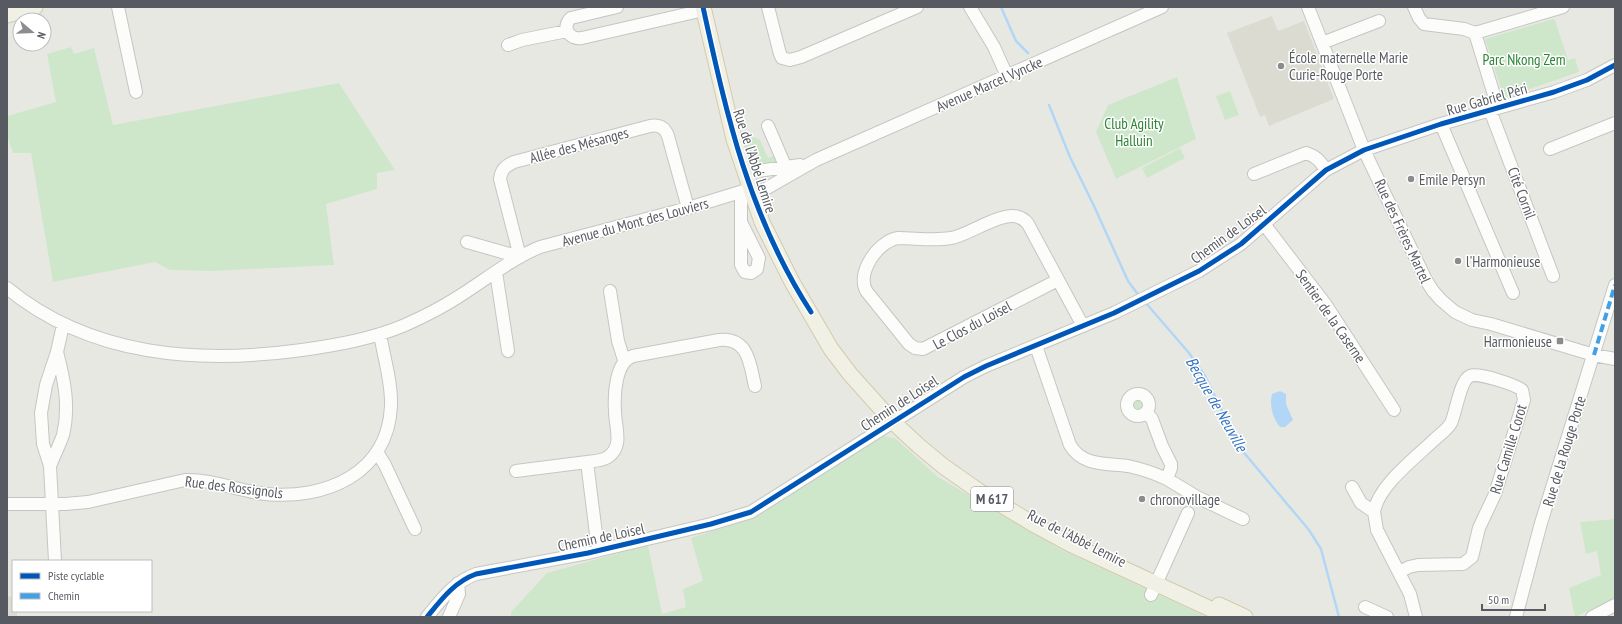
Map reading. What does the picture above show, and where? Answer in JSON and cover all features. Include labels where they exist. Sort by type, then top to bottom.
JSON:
[{"type":"main road","points":[[7,15],[35,7]]},
{"type":"main road","name":"Rue de l'Abbé Lemire","points":[[696,10],[744,173],[748,192],[768,235],[784,267],[811,312],[855,369],[897,419],[946,460],[1012,504],[1155,585],[1228,617]]},
{"type":"main road","name":"Rue de l'Abbé Lemire","points":[[1155,585],[1245,617]]},
{"type":"street","points":[[118,7],[136,92]]},
{"type":"street","points":[[617,7],[572,18],[567,23],[567,31],[571,37],[578,38],[696,10]]},
{"type":"street","points":[[768,7],[780,54],[782,58],[790,60],[801,57],[917,7]]},
{"type":"street","points":[[970,7],[994,47],[1006,76]]},
{"type":"street","name":"Avenue Marcel Vyncke","points":[[748,192],[816,160],[1162,7]]},
{"type":"street","name":"Rue des Frères Martel","points":[[1308,7],[1364,150],[1426,280],[1433,291],[1455,312],[1472,320],[1491,324],[1594,355],[1615,359]]},
{"type":"street","points":[[1414,7],[1419,18],[1424,24],[1464,28],[1475,33],[1564,7]]},
{"type":"street","points":[[1322,43],[1379,21]]},
{"type":"street","points":[[508,45],[522,40],[567,31]]},
{"type":"street","name":"Cité Cornil","points":[[1475,33],[1494,109],[1553,276]]},
{"type":"street","name":"Rue Gabriel Péri","points":[[1364,150],[1441,124],[1572,86],[1615,65]]},
{"type":"street","points":[[1550,149],[1615,123]]},
{"type":"street","points":[[1441,124],[1513,293]]},
{"type":"street","name":"Allée des Mésanges","points":[[520,257],[500,179],[500,174],[505,167],[514,162],[650,126],[658,126],[665,129],[668,136],[688,208]]},
{"type":"street","points":[[768,126],[786,168]]},
{"type":"street","name":"Chemin de Loisel","points":[[427,617],[447,593],[458,583],[470,576],[707,526],[751,512],[969,374],[1132,304],[1180,282],[1212,264],[1241,244],[1326,170],[1364,150]]},
{"type":"street","points":[[1254,174],[1306,153],[1314,155],[1326,170]]},
{"type":"street","name":"Avenue Marcel Vyncke","points":[[744,173],[786,168],[816,160]]},
{"type":"street","points":[[742,224],[748,192]]},
{"type":"street","name":"Avenue du Mont des Louviers","points":[[7,288],[29,306],[63,325],[90,336],[119,344],[178,354],[202,356],[246,356],[280,353],[335,345],[380,334],[404,325],[437,310],[520,257],[540,247],[748,192]]},
{"type":"street","name":"Le Clos du Loisel","points":[[1058,280],[923,349],[915,348],[909,344],[867,292],[863,284],[864,277],[875,252],[891,240],[898,238],[953,238],[1005,216],[1013,215],[1023,218],[1028,224],[1083,326]]},
{"type":"street","name":"Sentier de la Caserne","points":[[1264,224],[1326,306],[1394,410]]},
{"type":"street","points":[[467,242],[520,257]]},
{"type":"street","points":[[496,272],[508,351]]},
{"type":"street","name":"Rue de la Rouge Porte","points":[[1516,617],[1541,523],[1615,285]]},
{"type":"street","points":[[610,291],[618,341],[624,360]]},
{"type":"street","points":[[56,560],[50,466],[43,444],[41,413],[46,385],[57,352],[63,325]]},
{"type":"street","name":"Rue des Rossignols","points":[[7,504],[88,502],[185,480],[205,481],[266,494],[292,494],[329,488],[348,479],[364,467],[376,452],[388,428],[391,408],[391,394],[380,334]]},
{"type":"street","points":[[516,471],[606,459],[612,454],[616,447],[618,435],[615,411],[619,369],[624,360],[633,356],[719,340],[728,340],[737,343],[746,352],[755,386]]},
{"type":"street","points":[[1036,346],[1070,445],[1075,453],[1083,459],[1092,462],[1136,468],[1166,479],[1243,519]]},
{"type":"street","points":[[50,466],[63,433],[66,411],[65,385],[57,352]]},
{"type":"street","name":"Rue Camille Corot","points":[[1374,512],[1378,498],[1394,478],[1450,423],[1465,381],[1468,377],[1472,375],[1480,375],[1517,386],[1522,390],[1524,400],[1495,494],[1479,528],[1472,557],[1463,564],[1418,565],[1398,572]]},
{"type":"street","points":[[1146,412],[1152,419],[1162,446],[1171,464],[1171,468],[1166,479]]},
{"type":"street","points":[[376,452],[386,464],[415,529]]},
{"type":"street","points":[[587,462],[598,550]]},
{"type":"street","points":[[1352,486],[1361,504],[1374,512],[1377,530],[1412,599],[1416,617]]},
{"type":"street","points":[[1155,585],[1188,513]]},
{"type":"street","points":[[449,617],[459,594],[458,583]]},
{"type":"street","points":[[1592,617],[1615,605]]},
{"type":"street","points":[[1365,607],[1387,617]]},
{"type":"shaded area","name":"École maternelle Marie Curie-Rouge Porte","points":[[1272,16],[1278,31],[1304,21],[1334,99],[1269,126],[1265,115],[1260,117],[1227,33]]},
{"type":"shaded area","points":[[7,596],[12,597],[12,612],[17,612],[17,617],[7,617]]},
{"type":"green space","name":"Parc Nkong Zem","points":[[1553,19],[1555,20],[1568,60],[1575,58],[1579,72],[1504,98],[1485,39]]},
{"type":"green space","points":[[71,47],[74,54],[94,48],[113,125],[339,83],[395,170],[377,173],[377,189],[326,204],[334,265],[211,271],[170,270],[155,262],[53,282],[31,153],[13,153],[7,135],[7,116],[56,102],[47,54]]},
{"type":"green space","name":"Club Agility Halluin","points":[[1177,77],[1196,139],[1116,179],[1096,132],[1108,105]]},
{"type":"green space","points":[[1230,91],[1239,115],[1225,120],[1216,96]]},
{"type":"green space","points":[[746,133],[760,140],[768,158],[775,155],[779,164],[761,164],[751,161],[746,152],[741,135]]},
{"type":"green space","points":[[1180,148],[1185,158],[1147,178],[1142,168]]},
{"type":"green space","points":[[1136,399],[1140,399],[1144,405],[1140,411],[1136,411],[1132,407],[1132,403]]},
{"type":"green space","points":[[882,435],[896,439],[938,477],[1060,549],[1207,617],[511,617],[511,612],[547,573],[648,545],[662,614],[686,607],[683,589],[703,581],[691,538],[752,518],[811,482]]},
{"type":"green space","points":[[1615,519],[1615,598],[1575,617],[1569,588],[1601,575],[1597,551],[1586,554],[1580,522]]},
{"type":"water","points":[[1280,391],[1286,394],[1286,404],[1293,420],[1285,427],[1280,427],[1271,407],[1272,394]]},
{"type":"waterway","name":"Becque de Neuville","points":[[1001,7],[1016,41],[1028,53]]},
{"type":"waterway","name":"Becque de Neuville","points":[[1049,105],[1070,157],[1128,281],[1140,297]]},
{"type":"waterway","name":"Becque de Neuville","points":[[1145,302],[1189,353],[1205,376],[1240,448],[1309,530],[1321,549],[1339,617]]},
{"type":"marked path","points":[[1594,355],[1615,285]]},
{"type":"cycle path","points":[[703,7],[731,127],[756,202],[771,239],[811,312]]},
{"type":"cycle path","points":[[427,617],[443,598],[455,587],[468,577],[476,574],[588,553],[711,524],[751,512],[964,377],[986,366],[1114,313],[1199,271],[1241,244],[1326,170],[1364,150],[1441,124],[1554,92],[1587,80],[1615,65]]},
{"type":"place","name":"École maternelle Marie Curie-Rouge Porte","points":[[1281,66]]},
{"type":"place","name":"Emile Persyn","points":[[1411,179]]},
{"type":"place","name":"l'Harmonieuse","points":[[1458,261]]},
{"type":"place","name":"Harmonieuse","points":[[1560,341]]},
{"type":"place","name":"chronovillage","points":[[1142,499]]}]
